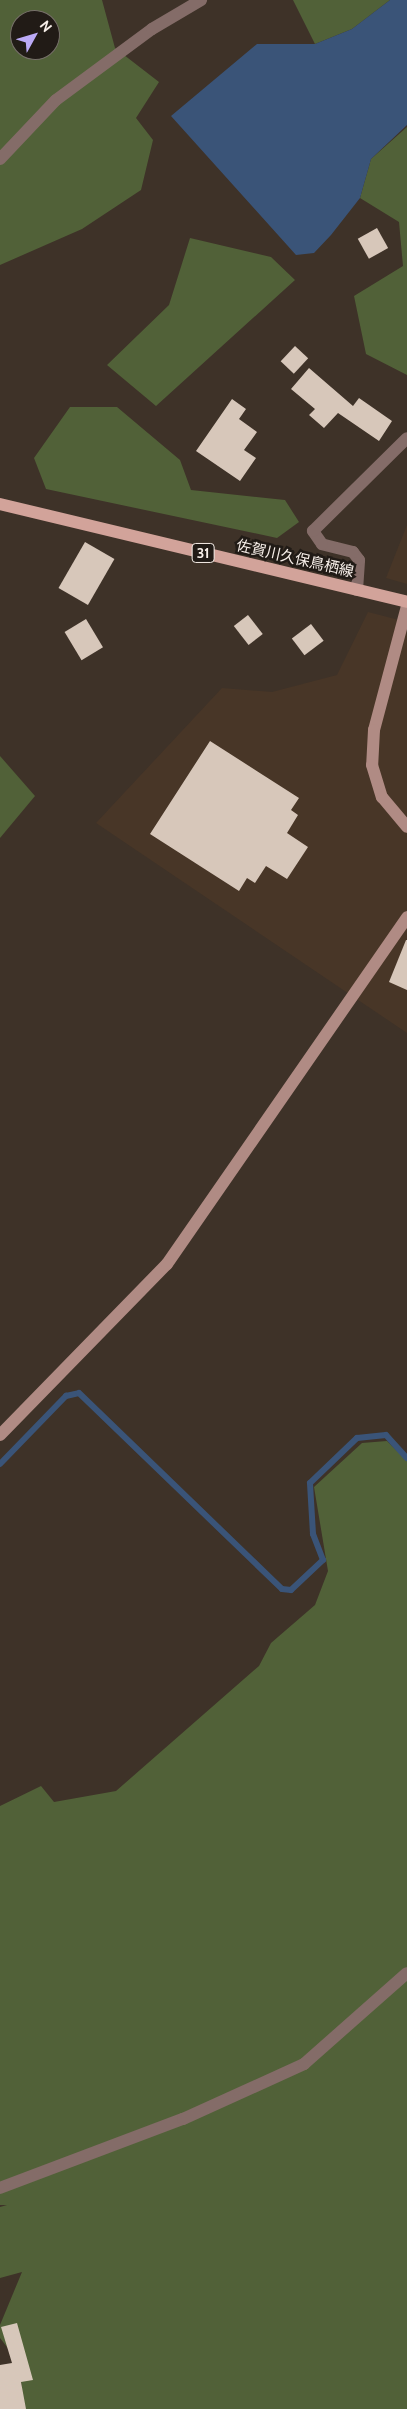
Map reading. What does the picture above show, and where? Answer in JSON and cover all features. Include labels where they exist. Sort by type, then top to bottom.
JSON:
[{"type":"main road","name":"佐賀川久保鳥栖線","points":[[0,504],[357,590],[407,604]]},
{"type":"street","points":[[0,159],[56,100],[152,29],[201,0]]},
{"type":"street","points":[[357,590],[359,560],[353,552],[322,544],[313,530],[407,438]]},
{"type":"street","points":[[407,604],[374,730],[372,765],[382,797],[407,827]]},
{"type":"street","points":[[0,1435],[167,1264],[407,917]]},
{"type":"street","points":[[0,2188],[183,2119],[304,2064],[407,1973]]},
{"type":"shaded area","points":[[407,525],[407,584],[386,578]]},
{"type":"shaded area","points":[[368,612],[407,622],[407,1033],[96,823],[222,688],[272,692],[337,675]]},
{"type":"green space","points":[[0,0],[102,0],[115,48],[159,82],[136,118],[153,140],[141,190],[82,229],[0,265]]},
{"type":"green space","points":[[293,0],[390,0],[352,29],[315,44]]},
{"type":"green space","points":[[407,127],[407,375],[366,354],[354,296],[403,266],[399,222],[360,198],[371,159]]},
{"type":"green space","points":[[190,238],[271,257],[295,280],[156,406],[107,365],[169,305]]},
{"type":"green space","points":[[70,407],[117,407],[180,460],[191,490],[285,500],[299,522],[277,538],[46,489],[34,458]]},
{"type":"green space","points":[[0,756],[35,796],[0,838]]},
{"type":"green space","points":[[387,1441],[407,1461],[407,2409],[23,2409],[20,2364],[0,2338],[0,2325],[22,2272],[0,2278],[0,2207],[7,2205],[0,2205],[0,1806],[41,1786],[54,1802],[116,1791],[259,1666],[271,1643],[315,1605],[328,1571],[314,1487],[362,1443]]},
{"type":"water","points":[[390,0],[407,0],[407,125],[371,159],[360,198],[331,235],[314,253],[296,255],[171,116],[257,44],[315,44],[352,29]]},
{"type":"building","points":[[377,228],[388,248],[369,259],[358,239]]},
{"type":"building","points":[[295,346],[308,358],[294,374],[281,361]]},
{"type":"building","points":[[309,368],[353,406],[359,398],[392,421],[379,441],[338,413],[324,428],[309,415],[315,409],[291,389]]},
{"type":"building","points":[[232,399],[246,409],[239,419],[257,432],[244,450],[256,458],[240,481],[196,451]]},
{"type":"building","points":[[85,542],[114,559],[88,605],[58,588]]},
{"type":"building","points":[[248,615],[263,634],[249,645],[234,626]]},
{"type":"building","points":[[86,619],[103,647],[82,660],[65,632]]},
{"type":"building","points":[[311,624],[324,641],[304,655],[292,638]]},
{"type":"building","points":[[210,741],[299,798],[291,810],[298,815],[287,833],[308,847],[287,879],[266,866],[255,883],[247,878],[239,891],[150,834]]},
{"type":"building","points":[[407,940],[407,990],[389,982]]},
{"type":"building","points":[[17,2323],[33,2380],[21,2382],[26,2409],[0,2409],[0,2365],[12,2363],[1,2327]]},
{"type":"waterway","points":[[0,1464],[66,1396],[79,1393],[282,1589],[291,1590],[323,1560],[313,1534],[310,1483],[357,1438],[386,1435],[407,1458]]}]
